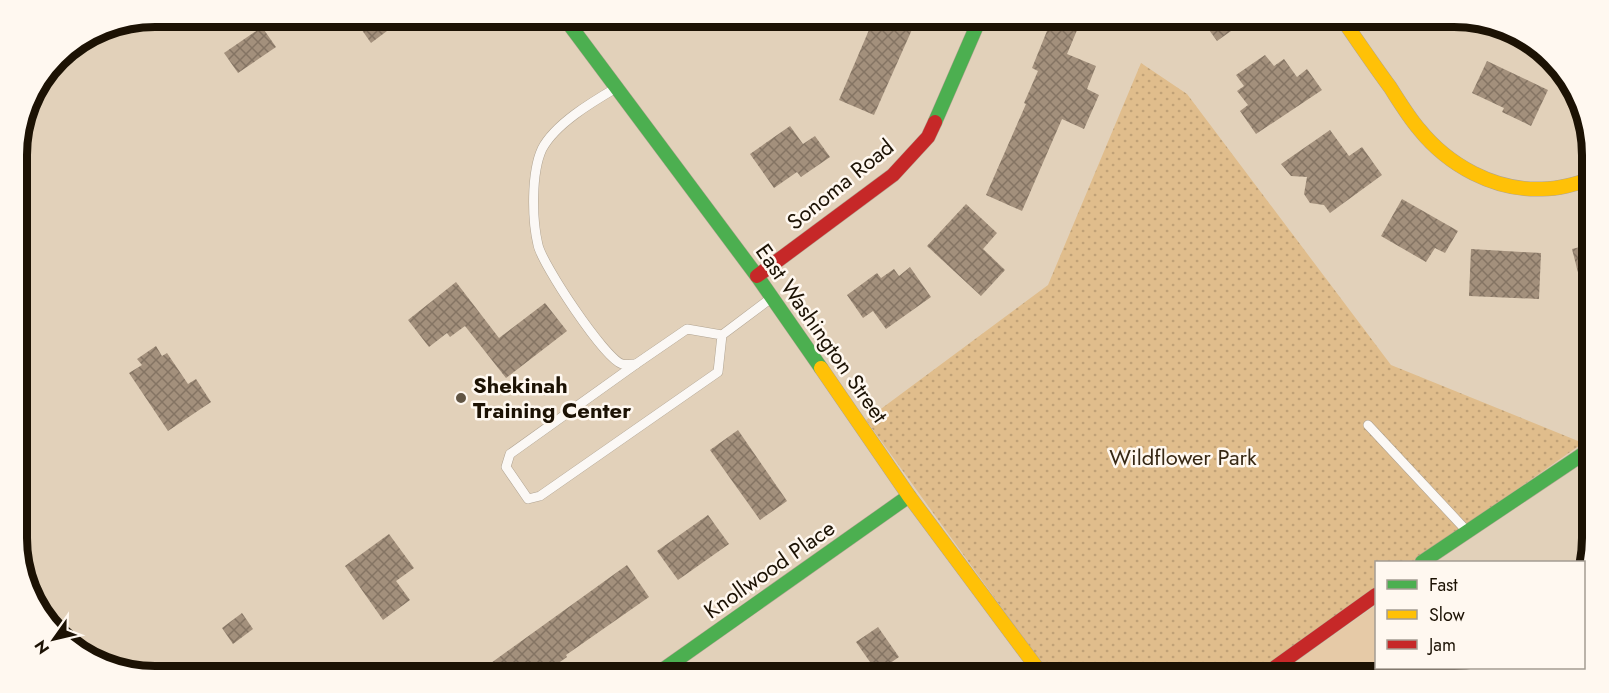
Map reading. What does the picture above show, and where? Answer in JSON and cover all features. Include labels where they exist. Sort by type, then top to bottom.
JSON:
[{"type":"street","name":"East Washington Street","points":[[571,27],[757,276],[909,496],[1036,666]]},
{"type":"street","name":"Sonoma Road","points":[[757,276],[893,175],[928,137],[976,27]]},
{"type":"street","points":[[1348,27],[1419,129],[1433,145],[1457,165],[1489,182],[1530,190],[1562,188],[1582,182]]},
{"type":"street","points":[[1423,561],[1582,455]]},
{"type":"street","name":"Knollwood Place","points":[[668,666],[909,496]]},
{"type":"street","points":[[1277,666],[1375,596]]},
{"type":"lane","points":[[616,88],[590,104],[557,130],[543,149],[533,182],[535,215],[538,246],[553,278],[607,353],[622,364],[636,364]]},
{"type":"lane","points":[[722,335],[718,372],[540,496],[528,499],[506,467],[510,454],[687,329],[722,335],[772,298]]},
{"type":"lane","points":[[1368,425],[1467,531]]},
{"type":"shaded area","points":[[1375,606],[1375,666],[1290,666]]},
{"type":"green space","name":"Wildflower Park","points":[[1141,63],[1187,94],[1391,365],[1582,444],[1415,561],[1375,561],[1375,590],[1266,666],[1044,666],[866,420],[1048,285]]},
{"type":"building","points":[[262,27],[276,47],[238,73],[224,53]]},
{"type":"building","points":[[360,27],[392,27],[371,43]]},
{"type":"building","points":[[870,27],[913,27],[874,115],[839,100]]},
{"type":"building","points":[[1049,27],[1078,27],[1067,54],[1096,66],[1087,89],[1099,95],[1084,129],[1062,119],[1022,211],[986,195],[1038,71],[1032,68]]},
{"type":"building","points":[[1207,27],[1237,27],[1217,41]]},
{"type":"building","points":[[1265,55],[1274,66],[1284,59],[1297,77],[1307,69],[1322,90],[1256,134],[1240,111],[1248,105],[1237,91],[1244,86],[1236,75]]},
{"type":"building","points":[[1487,61],[1548,90],[1531,126],[1502,112],[1504,108],[1472,93]]},
{"type":"building","points":[[790,126],[803,144],[815,136],[830,157],[801,177],[797,172],[774,188],[750,154]]},
{"type":"building","points":[[1330,130],[1349,156],[1362,147],[1382,175],[1330,213],[1324,205],[1310,203],[1304,194],[1307,177],[1291,176],[1281,164]]},
{"type":"building","points":[[1402,199],[1458,231],[1445,253],[1435,248],[1426,262],[1381,236]]},
{"type":"building","points":[[966,204],[997,233],[983,249],[1005,270],[981,296],[927,246]]},
{"type":"building","points":[[1582,246],[1582,288],[1572,249]]},
{"type":"building","points":[[1471,249],[1541,253],[1539,299],[1469,296]]},
{"type":"building","points":[[910,267],[931,297],[886,329],[873,311],[863,318],[847,295],[877,273],[881,278],[894,269],[899,276]]},
{"type":"building","points":[[456,282],[499,338],[545,303],[567,331],[506,378],[465,326],[450,337],[447,333],[429,347],[408,320]]},
{"type":"building","points":[[156,346],[162,356],[167,353],[188,384],[196,379],[211,402],[168,431],[129,373],[142,365],[137,359]]},
{"type":"building","points":[[738,430],[787,501],[760,520],[710,450]]},
{"type":"building","points":[[708,515],[729,544],[678,580],[657,551]]},
{"type":"building","points":[[389,534],[414,568],[396,581],[410,600],[383,620],[345,566]]},
{"type":"building","points":[[627,565],[649,597],[566,655],[567,657],[554,666],[487,666]]},
{"type":"building","points":[[242,613],[253,629],[233,644],[222,628]]},
{"type":"building","points":[[878,627],[899,657],[886,666],[873,666],[856,642]]},
{"type":"traffic: fast","points":[[571,27],[757,276],[821,368]]},
{"type":"traffic: fast","points":[[935,122],[976,27]]},
{"type":"traffic: fast","points":[[1423,561],[1582,455]]},
{"type":"traffic: fast","points":[[668,666],[909,496]]},
{"type":"traffic: slow","points":[[1348,27],[1415,124],[1431,142],[1458,164],[1473,173],[1507,186],[1542,189],[1582,182]]},
{"type":"traffic: slow","points":[[821,368],[909,496],[1036,666]]},
{"type":"traffic: jam","points":[[757,276],[893,175],[928,137],[935,122]]},
{"type":"traffic: jam","points":[[1277,666],[1375,596]]},
{"type":"place","name":"Shekinah Training Center","points":[[461,398]]}]
